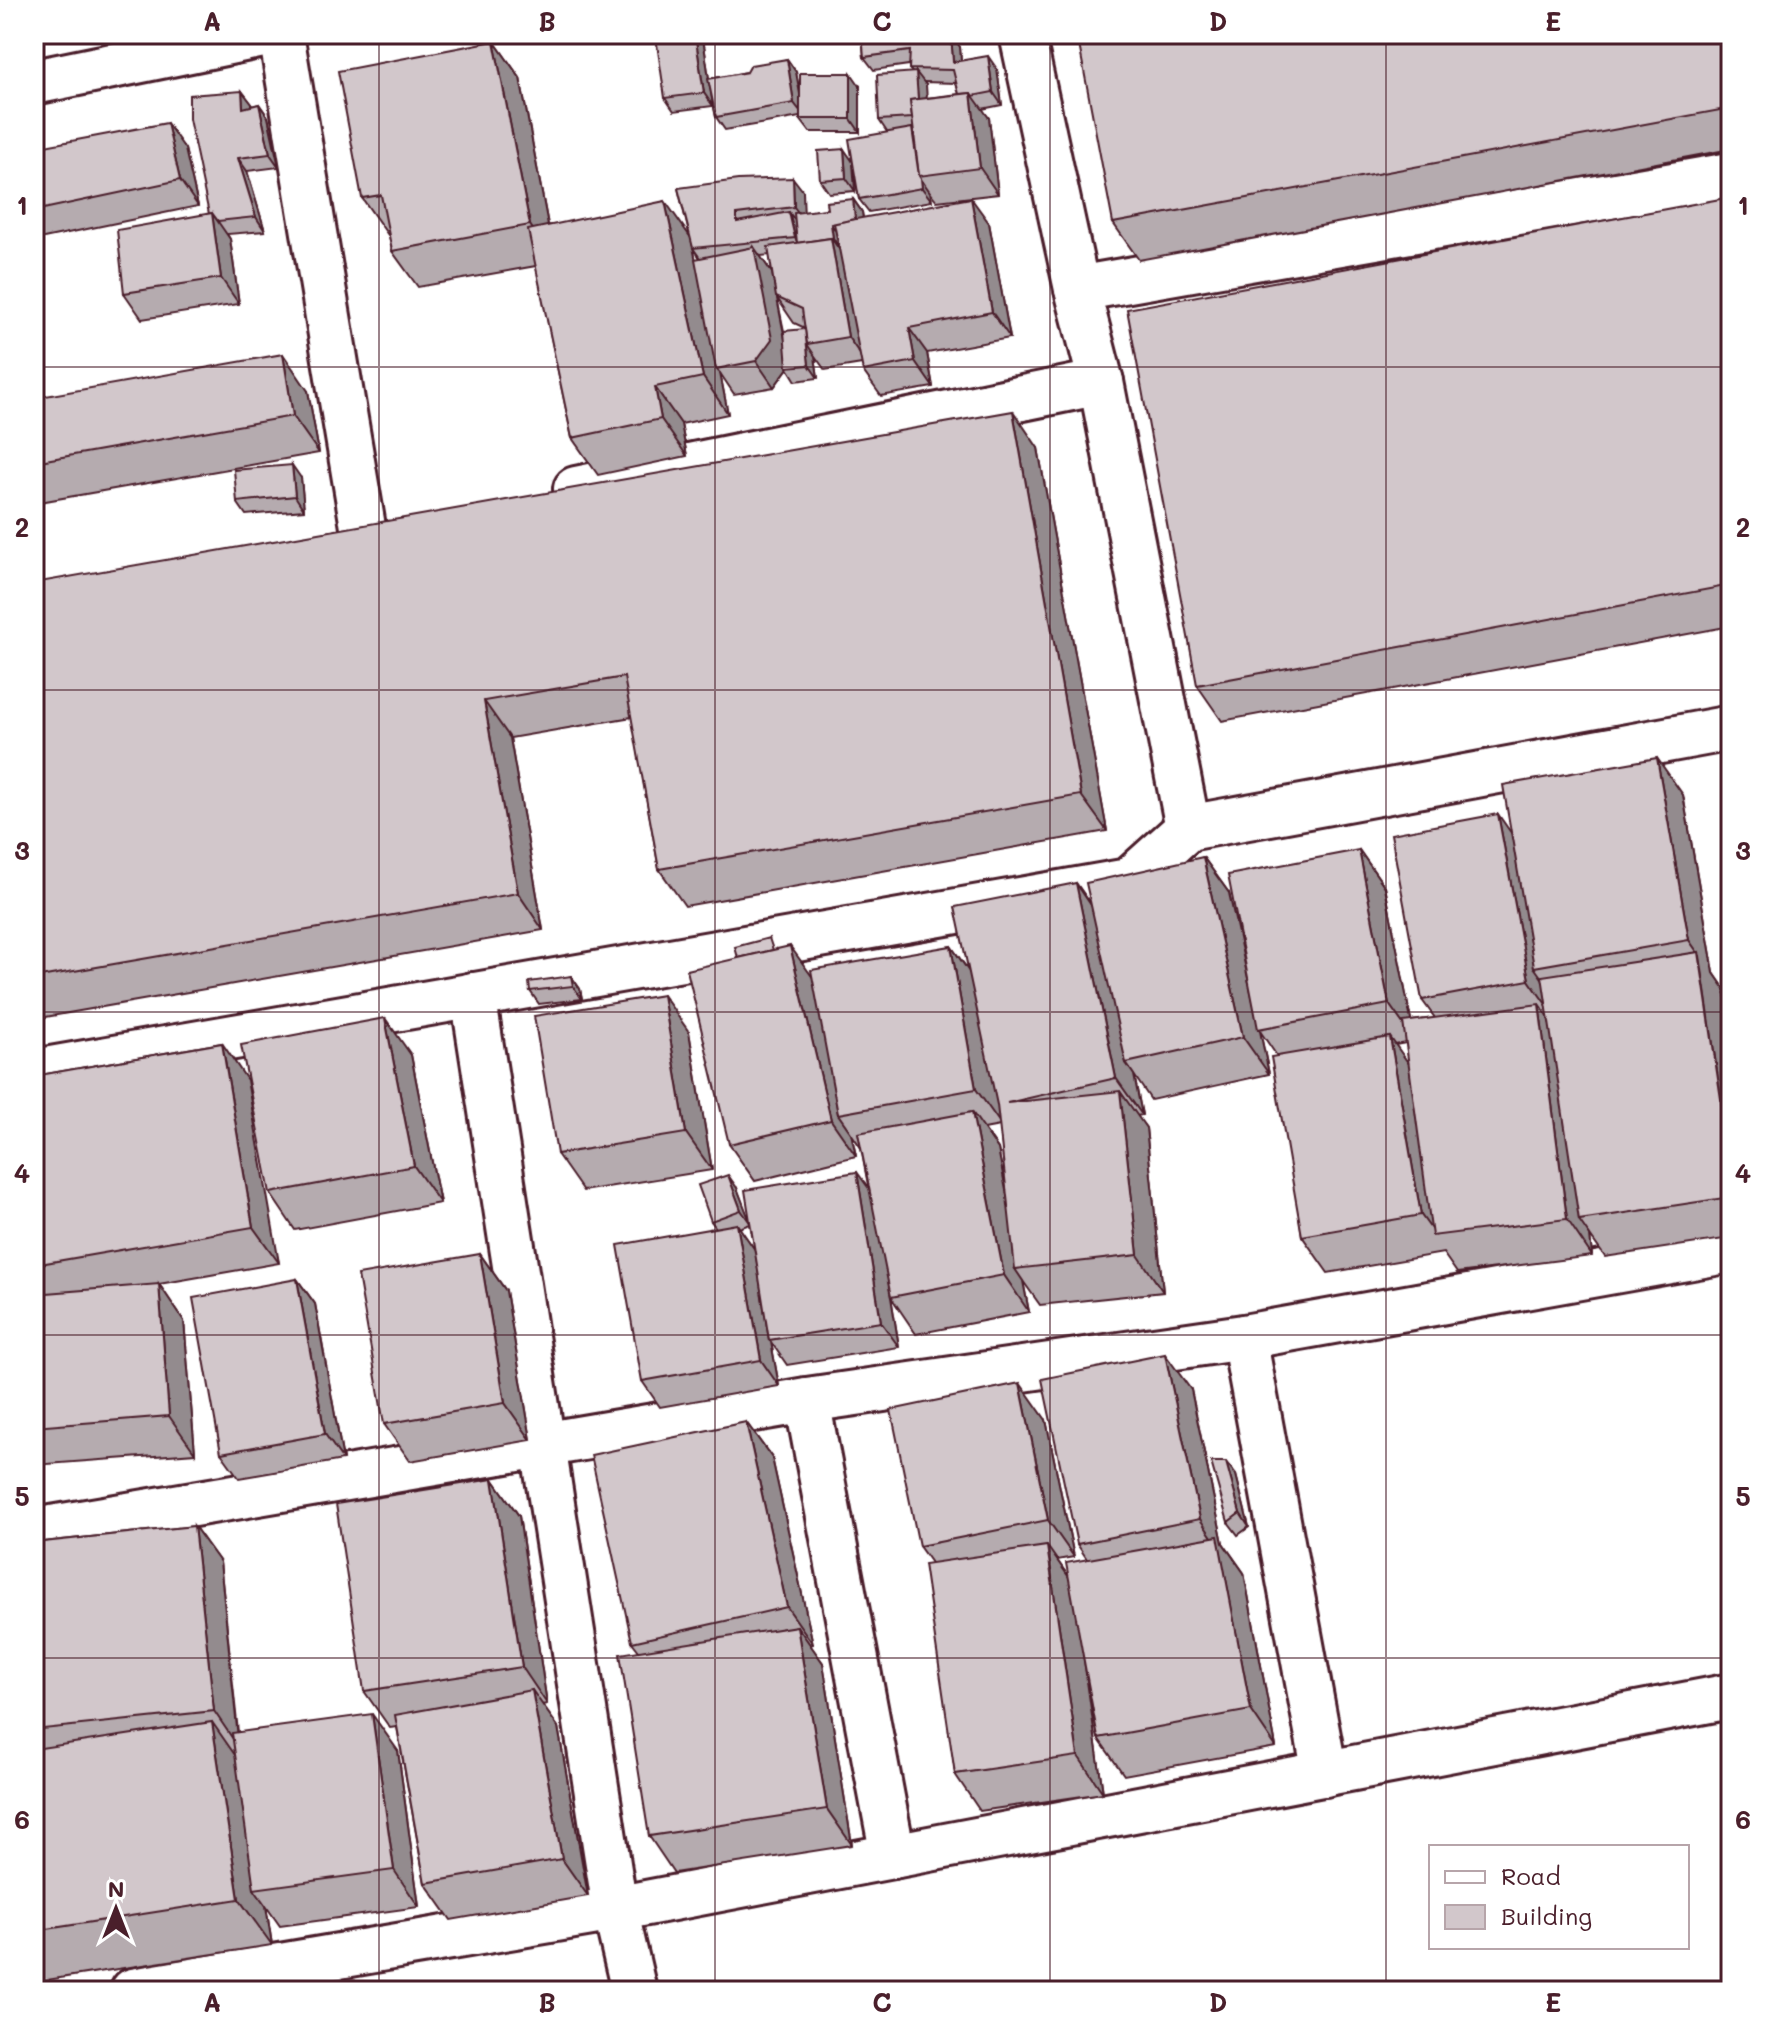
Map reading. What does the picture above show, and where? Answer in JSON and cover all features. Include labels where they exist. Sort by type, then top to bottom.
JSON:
[{"type":"street","points":[[34,82],[268,34]]},
{"type":"street","points":[[281,34],[364,532]]},
{"type":"street","points":[[1022,34],[1077,289],[1101,382],[1188,828]]},
{"type":"street","points":[[1077,289],[1731,175]]},
{"type":"street","points":[[533,498],[1101,382]]},
{"type":"street","points":[[34,1072],[1129,881],[1188,828],[1731,728]]},
{"type":"street","points":[[473,995],[615,1909],[634,1991]]},
{"type":"street","points":[[34,1531],[807,1400],[1244,1337],[1731,1250]]},
{"type":"street","points":[[1244,1337],[1325,1774]]},
{"type":"street","points":[[807,1400],[893,1856]]},
{"type":"street","points":[[133,1991],[615,1909],[1731,1696]]},
{"type":"building","points":[[695,34],[704,93],[665,98],[656,37]]},
{"type":"building","points":[[862,34],[951,34],[953,62],[988,56],[993,92],[973,96],[971,93],[959,94],[953,70],[909,69],[910,51],[864,57]]},
{"type":"building","points":[[1077,34],[1731,34],[1731,108],[1113,223]]},
{"type":"building","points":[[494,41],[530,225],[392,251],[381,195],[362,198],[338,71]]},
{"type":"building","points":[[787,59],[794,103],[716,117],[708,79],[747,72],[751,65]]},
{"type":"building","points":[[916,72],[918,99],[910,100],[912,118],[879,120],[877,75]]},
{"type":"building","points":[[800,73],[851,73],[851,119],[800,119]]},
{"type":"building","points":[[242,91],[243,108],[259,104],[270,154],[238,158],[256,217],[218,221],[212,213],[209,214],[189,119],[189,95]]},
{"type":"building","points":[[971,93],[980,168],[919,176],[910,100]]},
{"type":"building","points":[[167,123],[180,180],[34,211],[34,148]]},
{"type":"building","points":[[912,128],[922,188],[859,199],[849,139]]},
{"type":"building","points":[[844,149],[846,178],[820,180],[818,151]]},
{"type":"building","points":[[793,178],[794,207],[737,214],[737,222],[789,212],[795,238],[693,248],[678,188],[738,180]]},
{"type":"building","points":[[1731,197],[1731,585],[1197,685],[1127,309]]},
{"type":"building","points":[[971,198],[992,312],[909,328],[915,361],[863,371],[834,223]]},
{"type":"building","points":[[853,199],[855,219],[831,224],[833,238],[797,243],[794,213],[827,209],[826,202]]},
{"type":"building","points":[[665,201],[703,377],[655,387],[661,419],[572,438],[528,230]]},
{"type":"building","points":[[212,213],[221,278],[124,293],[117,230]]},
{"type":"building","points":[[831,238],[848,337],[807,344],[802,309],[776,297],[768,247]]},
{"type":"building","points":[[754,247],[772,339],[756,361],[716,369],[695,259]]},
{"type":"building","points":[[805,329],[809,365],[787,367],[784,331]]},
{"type":"building","points":[[283,354],[293,416],[34,462],[34,398]]},
{"type":"building","points":[[1013,411],[1081,795],[659,869],[624,677],[484,701],[518,893],[34,978],[34,583]]},
{"type":"building","points":[[292,465],[295,496],[237,502],[234,470]]},
{"type":"building","points":[[1657,758],[1689,940],[1534,967],[1503,785]]},
{"type":"building","points":[[1498,814],[1529,980],[1422,1000],[1391,834]]},
{"type":"building","points":[[1359,850],[1389,1004],[1258,1029],[1228,875]]},
{"type":"building","points":[[1203,857],[1243,1037],[1126,1063],[1086,883]]},
{"type":"building","points":[[1076,883],[1116,1078],[1007,1103],[1120,1091],[1138,1255],[1015,1269],[997,1105],[955,907]]},
{"type":"building","points":[[769,938],[773,950],[738,958],[735,947]]},
{"type":"building","points":[[790,946],[831,1120],[729,1144],[687,970]]},
{"type":"building","points":[[951,946],[976,1089],[838,1114],[811,970]]},
{"type":"building","points":[[1699,952],[1731,1166],[1731,1197],[1579,1220],[1542,976]]},
{"type":"building","points":[[571,976],[573,986],[530,991],[529,982]]},
{"type":"building","points":[[663,995],[686,1133],[557,1154],[534,1016]]},
{"type":"building","points":[[1539,1004],[1567,1219],[1432,1236],[1403,1022]]},
{"type":"building","points":[[385,1018],[414,1166],[270,1193],[241,1045]]},
{"type":"building","points":[[1390,1037],[1421,1215],[1302,1236],[1271,1057]]},
{"type":"building","points":[[222,1043],[253,1227],[34,1265],[34,1076]]},
{"type":"building","points":[[972,1112],[1004,1275],[891,1297],[858,1133]]},
{"type":"building","points":[[857,1172],[881,1322],[769,1340],[745,1190]]},
{"type":"building","points":[[728,1175],[741,1210],[711,1221],[698,1185]]},
{"type":"building","points":[[737,1224],[761,1360],[642,1381],[618,1245]]},
{"type":"building","points":[[480,1254],[505,1403],[384,1424],[358,1275]]},
{"type":"building","points":[[297,1279],[325,1434],[221,1453],[193,1298]]},
{"type":"building","points":[[159,1284],[169,1416],[34,1427],[34,1294]]},
{"type":"building","points":[[1165,1354],[1200,1519],[1077,1544],[1042,1379]]},
{"type":"building","points":[[1020,1383],[1048,1520],[919,1546],[891,1410]]},
{"type":"building","points":[[746,1422],[787,1607],[632,1642],[591,1455]]},
{"type":"building","points":[[1211,1462],[1226,1462],[1240,1513],[1228,1522]]},
{"type":"building","points":[[493,1479],[522,1667],[364,1691],[336,1504]]},
{"type":"building","points":[[194,1526],[214,1711],[34,1730],[34,1543]]},
{"type":"building","points":[[1218,1536],[1251,1710],[1098,1738],[1066,1563]]},
{"type":"building","points":[[1047,1546],[1078,1756],[955,1774],[924,1564]]},
{"type":"building","points":[[797,1626],[827,1809],[649,1836],[620,1654]]},
{"type":"building","points":[[532,1690],[562,1859],[425,1883],[395,1715]]},
{"type":"building","points":[[372,1714],[394,1870],[254,1889],[232,1733]]},
{"type":"building","points":[[212,1722],[239,1899],[34,1931],[34,1749]]}]
